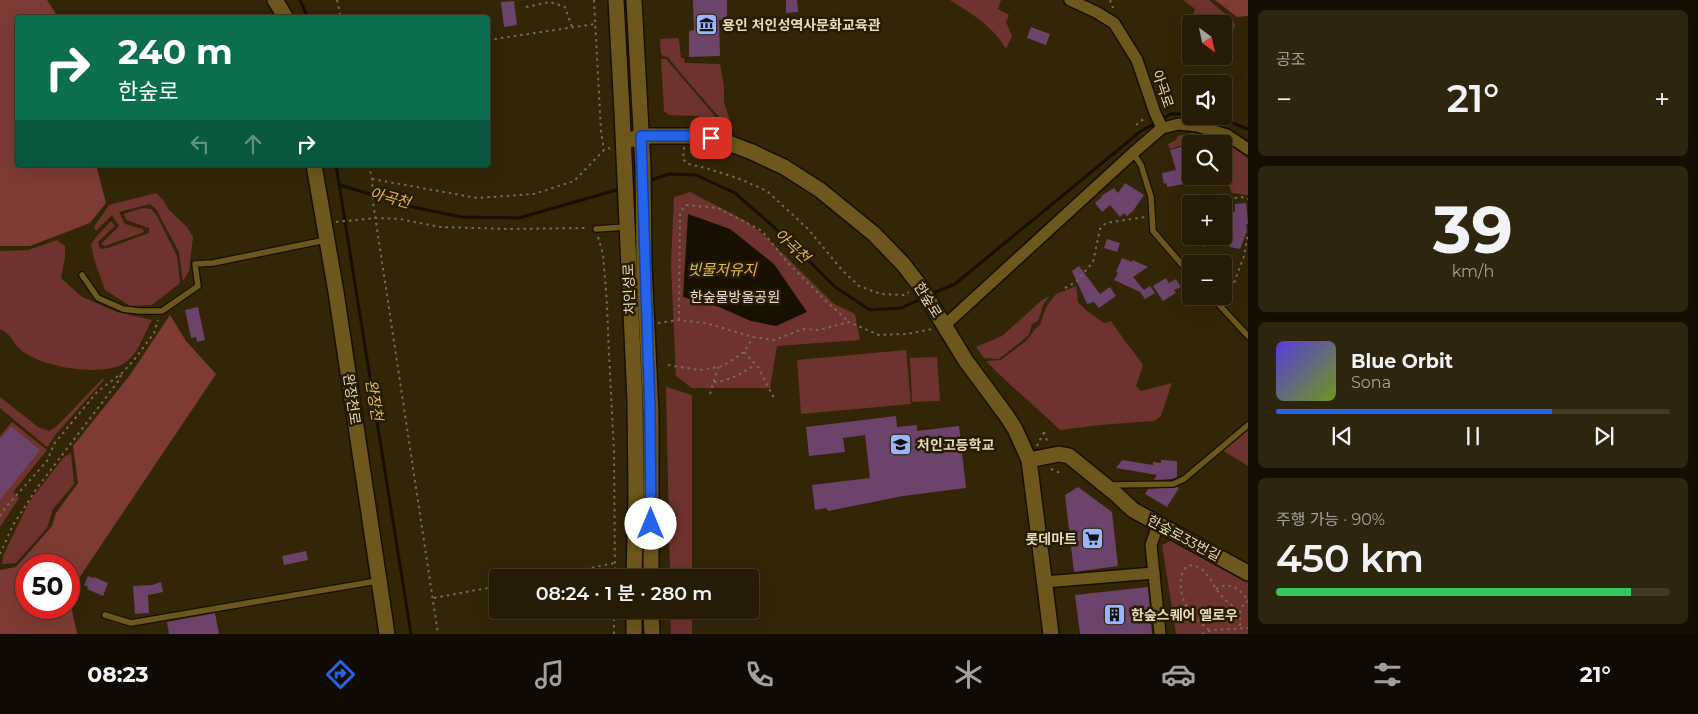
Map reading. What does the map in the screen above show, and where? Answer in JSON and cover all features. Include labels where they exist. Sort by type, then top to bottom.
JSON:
[{"type":"street","points":[[275,0],[284,15]]},
{"type":"street","name":"처인성로","points":[[616,0],[635,401],[634,569]]},
{"type":"street","name":"처인성로","points":[[634,0],[643,167],[650,413],[651,569]]},
{"type":"street","name":"아곡로","points":[[1070,0],[1114,23],[1138,60],[1155,113],[1162,128],[1179,124],[1197,126],[1227,135],[1248,149]]},
{"type":"street","points":[[944,326],[1132,153],[1162,128]]},
{"type":"street","name":"한숲로","points":[[624,142],[641,136],[684,136],[711,138],[738,145],[805,179],[874,234],[902,264],[921,287],[975,375],[1006,415],[1015,429],[1029,460],[1051,634]]},
{"type":"street","name":"완장천로","points":[[314,167],[336,292],[387,634]]},
{"type":"street","name":"한숲로33번길","points":[[1029,460],[1052,454],[1065,454],[1074,459],[1133,510],[1248,573]]},
{"type":"street","name":"한숲로33번길","points":[[1123,500],[1155,512],[1248,562]]},
{"type":"street","points":[[1158,525],[1152,540],[1160,634]]},
{"type":"street","points":[[1044,582],[1154,573]]},
{"type":"street","points":[[634,619],[634,634]]},
{"type":"street","points":[[651,619],[652,634]]},
{"type":"lane","points":[[1132,153],[1141,165],[1151,197],[1153,231],[1182,265]]},
{"type":"lane","points":[[596,229],[627,221]]},
{"type":"lane","points":[[82,275],[98,298],[123,309],[162,311],[198,286],[195,264],[213,263],[326,240]]},
{"type":"lane","points":[[1219,305],[1248,336]]},
{"type":"lane","points":[[1104,485],[1173,484],[1184,479],[1248,425]]},
{"type":"lane","points":[[106,615],[131,623],[379,580]]},
{"type":"path","points":[[337,0],[340,15]]},
{"type":"path","points":[[594,0],[601,132],[604,150]]},
{"type":"path","points":[[526,7],[550,2],[565,7],[572,27]]},
{"type":"path","points":[[490,40],[595,24]]},
{"type":"path","points":[[684,136],[683,159],[688,164],[740,179],[767,191],[808,229],[842,270],[859,286],[881,294],[904,295],[921,287]]},
{"type":"path","points":[[372,179],[477,198],[534,194],[574,181],[604,150],[624,142]]},
{"type":"path","points":[[369,167],[373,202],[438,634]]},
{"type":"path","points":[[1232,199],[1241,197],[1248,199]]},
{"type":"path","points":[[679,320],[680,213],[686,205],[718,208],[762,231],[788,262],[849,322],[879,335],[906,334],[944,326]]},
{"type":"path","points":[[1064,288],[1076,282],[1093,262],[1100,230],[1106,223],[1152,216]]},
{"type":"path","points":[[338,222],[376,218],[400,219],[460,228],[596,229],[603,254],[607,304],[614,451],[615,569]]},
{"type":"path","points":[[1232,285],[1244,256],[1248,234]]},
{"type":"path","points":[[0,516],[46,461],[54,444],[97,392],[122,373],[134,360],[154,333],[162,311]]},
{"type":"path","points":[[647,324],[679,320],[706,323],[753,337],[774,340],[803,329],[819,330],[849,322]]},
{"type":"path","points":[[668,365],[700,370],[723,366],[744,352],[753,337]]},
{"type":"path","points":[[744,352],[755,365],[774,398]]},
{"type":"path","points":[[714,382],[737,376],[755,365]]},
{"type":"path","points":[[710,394],[718,367]]},
{"type":"path","points":[[0,554],[13,525],[37,488],[115,385],[122,373]]},
{"type":"path","points":[[585,569],[615,563]]},
{"type":"path","points":[[1209,630],[1193,615],[1183,599],[1181,588],[1182,572],[1192,566],[1200,568],[1225,599],[1240,611]]},
{"type":"path","points":[[1216,588],[1227,585],[1235,586],[1248,601],[1242,606],[1240,611],[1240,626]]},
{"type":"path","points":[[433,598],[489,588]]},
{"type":"path","points":[[614,619],[614,634]]},
{"type":"path","points":[[1202,634],[1209,630],[1237,627],[1248,628]]},
{"type":"green space","points":[[950,0],[1001,0],[998,9],[1009,15],[1006,22],[1012,36],[1006,49],[995,33]]},
{"type":"green space","points":[[1183,0],[1209,0],[1226,15],[1193,15],[1195,9]]},
{"type":"green space","points":[[1232,20],[1235,24],[1232,35]]},
{"type":"green space","points":[[679,38],[681,58],[684,58],[685,63],[720,64],[724,87],[724,103],[731,123],[725,124],[668,57],[661,54],[660,39]]},
{"type":"green space","points":[[661,59],[666,59],[721,123],[697,116],[669,115],[664,111]]},
{"type":"green space","points":[[1182,135],[1182,145],[1170,149],[1168,144],[1176,140],[1178,136]]},
{"type":"green space","points":[[1232,147],[1248,159],[1248,195],[1232,193],[1229,185],[1232,185]]},
{"type":"green space","name":"한숲물방울공원","points":[[690,192],[746,221],[765,236],[834,304],[855,314],[860,340],[777,346],[770,388],[692,388],[676,376],[671,265],[674,197]]},
{"type":"green space","points":[[156,193],[169,210],[187,227],[193,237],[189,271],[183,281],[179,252],[156,209],[150,204],[119,212],[125,224],[143,229],[144,232],[105,246],[101,244],[119,226],[112,215],[96,231],[94,227],[109,205]]},
{"type":"green space","points":[[143,208],[151,209],[156,214],[177,256],[180,283],[152,305],[130,306],[105,290],[91,244],[111,221],[115,226],[98,242],[100,249],[108,248],[149,233],[149,228],[126,220],[124,214]]},
{"type":"green space","points":[[57,240],[65,246],[61,278],[82,297],[117,312],[152,320],[137,350],[123,364],[100,370],[85,370],[56,365],[30,356],[21,350],[7,333],[0,329],[0,251],[28,250]]},
{"type":"green space","points":[[1076,286],[1078,302],[1104,323],[1111,321],[1143,365],[1136,386],[1141,391],[1172,383],[1161,416],[1154,421],[1060,430],[986,361],[1001,360],[1026,341],[1040,325],[1046,307],[1056,294]]},
{"type":"green space","points":[[1050,296],[1044,303],[1038,321],[1032,324],[1029,335],[999,359],[984,358],[976,347],[1002,336],[1042,300]]},
{"type":"green space","points":[[906,350],[911,404],[801,414],[797,360]]},
{"type":"green space","points":[[937,357],[940,401],[912,402],[910,358]]},
{"type":"green space","points":[[103,378],[104,380],[56,434],[47,447],[0,408],[0,397],[38,427],[49,431],[57,426]]},
{"type":"green space","points":[[666,387],[692,395],[692,569],[670,569]]},
{"type":"green space","points":[[12,422],[47,450],[13,492],[19,498],[0,527],[0,436]]},
{"type":"green space","points":[[1248,429],[1248,466],[1222,450]]},
{"type":"green space","points":[[71,453],[74,484],[53,509],[47,528],[24,554],[15,554],[15,563],[2,564],[3,556],[29,502],[63,458]]},
{"type":"green space","points":[[1172,540],[1248,582],[1248,634],[1176,634],[1162,545]]},
{"type":"green space","points":[[670,619],[692,619],[692,634],[671,634]]},
{"type":"shaded area","points":[[0,0],[47,0],[57,15],[15,15],[15,167],[97,167],[106,203],[90,223],[30,246],[0,246]]},
{"type":"shaded area","points":[[1215,0],[1248,0],[1248,16],[1237,17]]},
{"type":"shaded area","points":[[170,315],[186,341],[216,374],[80,577],[80,554],[27,554],[52,526],[56,513],[78,483],[73,446],[130,375]]},
{"type":"shaded area","points":[[15,567],[15,619],[74,619],[77,634],[0,634],[0,570]]},
{"type":"water","name":"빗물저유지","points":[[688,214],[730,229],[774,264],[807,312],[776,326],[751,321],[719,307],[683,297]]},
{"type":"building","name":"용인 처인성역사문화교육관","points":[[693,0],[727,0],[727,20],[719,20],[720,56],[689,57],[689,31],[694,30]]},
{"type":"building","points":[[786,0],[797,0],[798,12],[786,13]]},
{"type":"building","points":[[514,1],[517,25],[504,27],[501,2]]},
{"type":"building","points":[[1031,27],[1050,34],[1046,45],[1027,38]]},
{"type":"building","points":[[1182,147],[1182,184],[1167,187],[1167,183],[1164,184],[1162,173],[1176,170],[1170,150]]},
{"type":"building","points":[[1125,183],[1144,195],[1133,211],[1127,216],[1124,213],[1120,217],[1110,205],[1102,212],[1095,203],[1101,196],[1114,188],[1118,193]]},
{"type":"building","points":[[1246,203],[1247,231],[1240,249],[1230,247],[1232,245],[1232,212],[1235,212],[1235,204]]},
{"type":"building","points":[[1107,239],[1120,243],[1117,252],[1104,248]]},
{"type":"building","points":[[1122,258],[1132,262],[1133,260],[1148,267],[1133,277],[1144,290],[1150,286],[1155,293],[1145,299],[1140,292],[1114,280]]},
{"type":"building","points":[[1079,266],[1100,294],[1110,287],[1116,296],[1099,308],[1094,302],[1087,304],[1072,271]]},
{"type":"building","points":[[1166,278],[1169,283],[1176,279],[1181,287],[1174,290],[1176,293],[1163,301],[1153,286]]},
{"type":"building","points":[[198,307],[205,340],[197,342],[196,337],[191,338],[185,310]]},
{"type":"building","points":[[896,416],[897,427],[917,425],[917,431],[959,426],[966,488],[903,496],[828,511],[826,508],[815,510],[812,485],[870,478],[865,435],[843,438],[845,452],[809,456],[806,427]]},
{"type":"building","points":[[11,426],[40,450],[0,500],[0,439]]},
{"type":"building","points":[[1122,460],[1153,465],[1153,462],[1161,463],[1161,460],[1177,461],[1177,477],[1154,480],[1157,475],[1116,468]]},
{"type":"building","name":"롯데마트","points":[[1078,487],[1112,512],[1118,566],[1074,572],[1065,495]]},
{"type":"building","points":[[1179,488],[1167,507],[1145,494],[1148,489]]},
{"type":"building","points":[[306,551],[308,560],[284,565],[282,556]]},
{"type":"building","points":[[88,576],[108,583],[103,596],[87,589],[88,587],[84,585]]},
{"type":"building","points":[[161,582],[163,592],[148,595],[149,613],[135,614],[133,586],[152,585]]},
{"type":"building","name":"한숲스퀘어 옐로우","points":[[1148,587],[1152,634],[1080,634],[1075,595]]},
{"type":"building","points":[[215,613],[219,634],[169,634],[167,622]]},
{"type":"waterway","name":"완장천","points":[[300,0],[307,15]]},
{"type":"waterway","name":"아곡천","points":[[1161,119],[1171,114],[1182,114]]},
{"type":"waterway","name":"아곡천","points":[[931,294],[955,284],[1141,131],[1156,123]]},
{"type":"waterway","name":"아곡천","points":[[1232,123],[1248,129]]},
{"type":"waterway","name":"완장천","points":[[336,167],[411,634]]},
{"type":"waterway","name":"아곡천","points":[[648,181],[669,174],[696,175],[735,193],[783,235],[834,286],[870,310],[901,308],[923,298]]},
{"type":"waterway","name":"아곡천","points":[[340,185],[413,207],[461,217],[519,218],[620,189]]},
{"type":"place","name":"용인 처인성역사문화교육관","points":[[706,25]]},
{"type":"place","name":"처인고등학교","points":[[901,445]]},
{"type":"place","name":"롯데마트","points":[[1093,539]]},
{"type":"place","name":"한숲스퀘어 옐로우","points":[[1115,615]]},
{"type":"route","points":[[651,524],[650,413],[641,136],[695,136],[711,138]]}]
